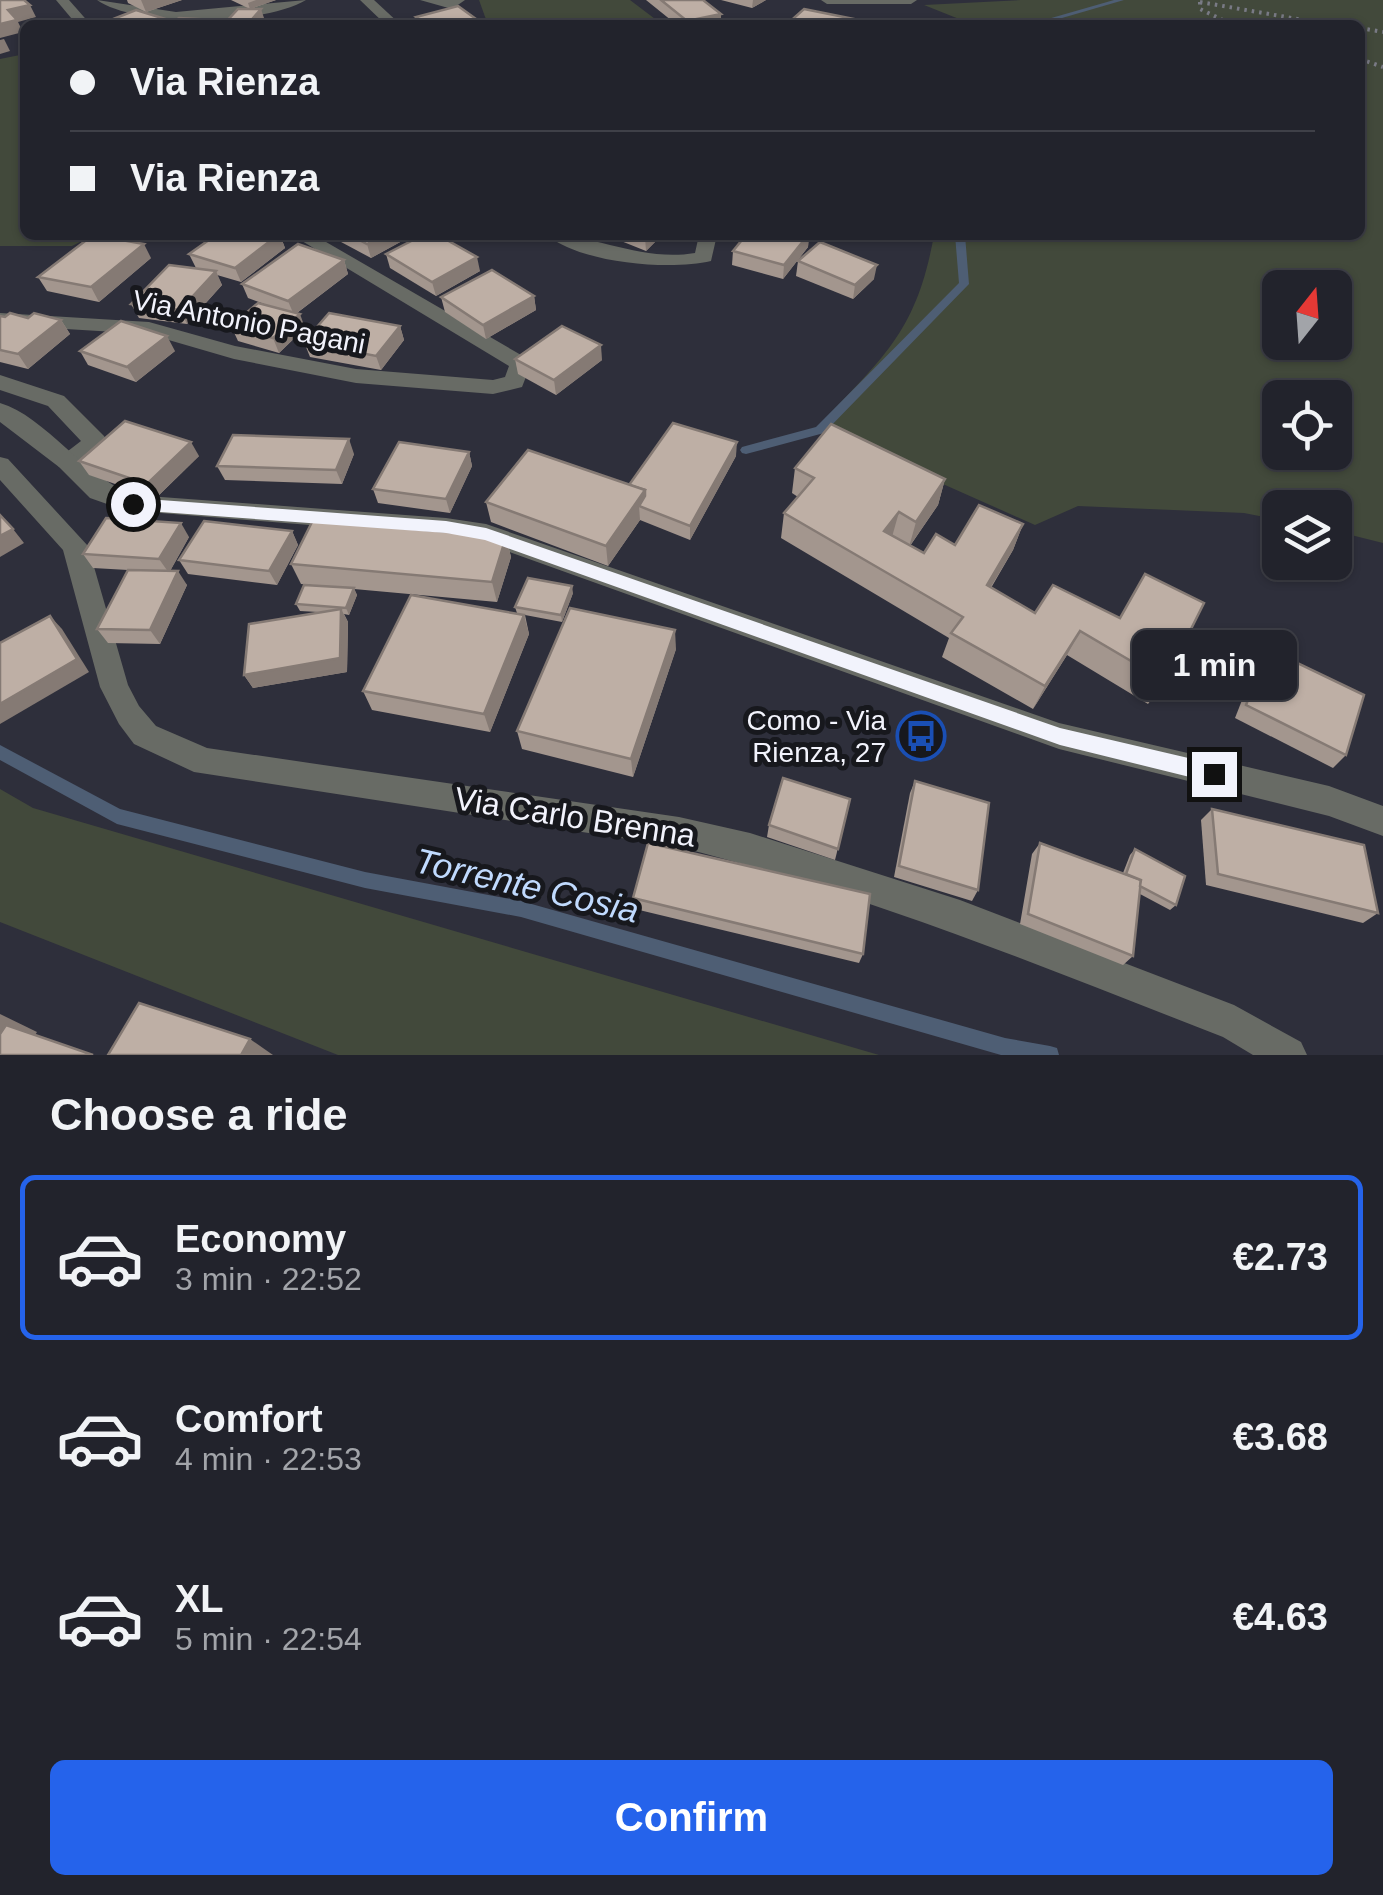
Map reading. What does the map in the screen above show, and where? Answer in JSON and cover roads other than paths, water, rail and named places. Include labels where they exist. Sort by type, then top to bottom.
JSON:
[{"type":"street","points":[[62,0],[80,20]]},
{"type":"street","points":[[103,0],[161,16],[194,18],[245,13],[300,0]]},
{"type":"street","points":[[366,0],[388,20]]},
{"type":"street","points":[[828,0],[911,0]]},
{"type":"street","name":"Via Antonio Pagani","points":[[0,319],[149,328],[234,352],[356,376],[493,387],[514,382],[520,364],[309,240]]},
{"type":"street","points":[[572,240],[636,260],[675,263],[704,257],[707,240]]},
{"type":"street","points":[[0,382],[56,401],[96,442],[67,461]]},
{"type":"street","points":[[0,411],[67,461],[100,492],[133,504],[446,527],[486,534],[1060,736],[1329,801],[1383,821]]},
{"type":"street","name":"Via Carlo Brenna","points":[[0,464],[75,546],[114,687],[146,735],[172,749],[206,762],[679,832],[734,844],[853,879],[1234,1023],[1288,1055]]},
{"type":"lane","points":[[426,0],[445,5],[459,0]]},
{"type":"waterway","points":[[1048,20],[1121,0]]},
{"type":"waterway","points":[[746,450],[820,430],[964,284],[960,240]]},
{"type":"waterway","name":"Torrente Cosia","points":[[0,752],[117,816],[365,880],[521,909],[1005,1047],[1050,1055]]},
{"type":"place","name":"Como - Via Rienza, 27","points":[[921,736]]}]
